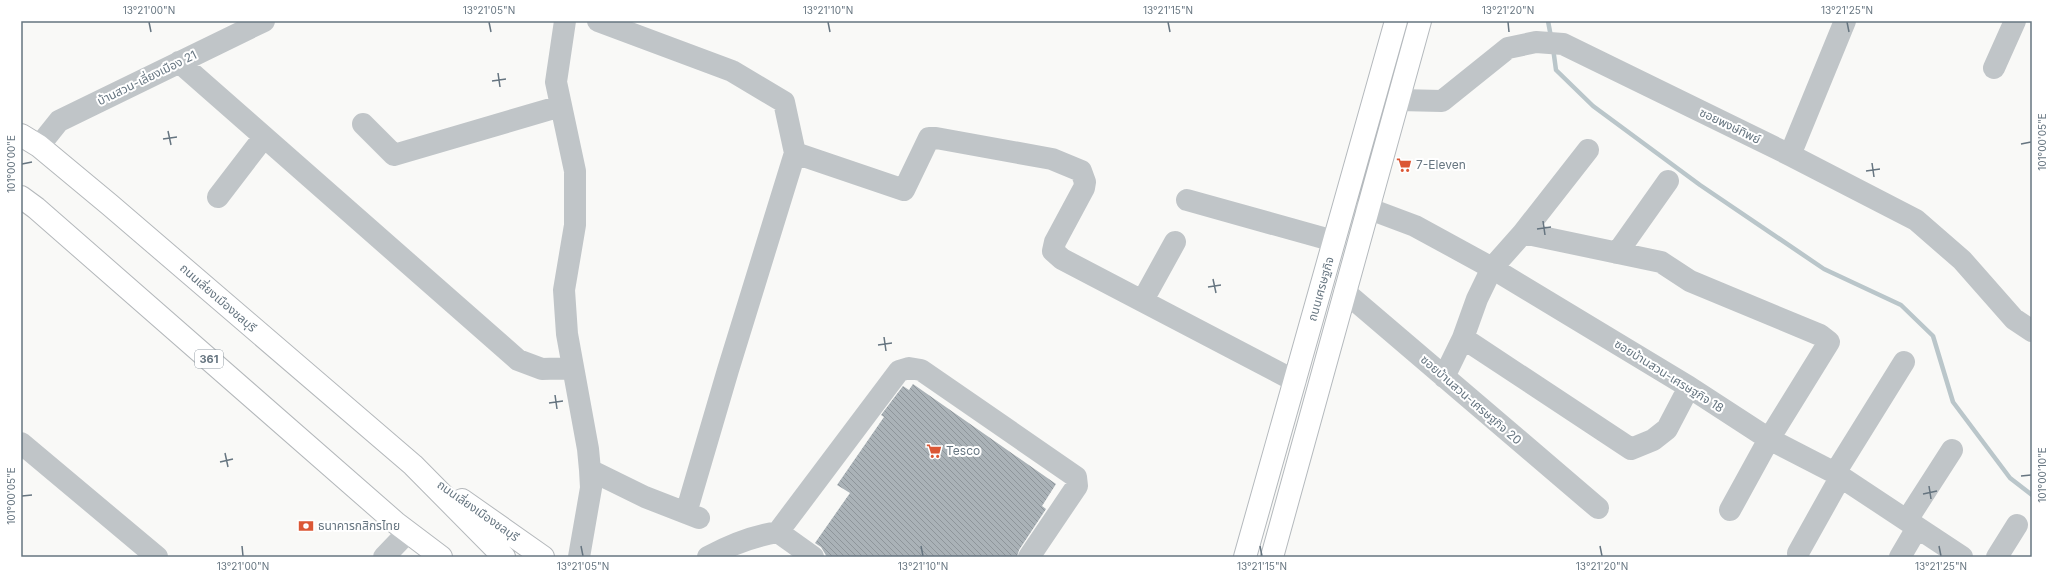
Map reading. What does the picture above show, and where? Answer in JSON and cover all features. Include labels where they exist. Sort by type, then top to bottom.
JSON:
[{"type":"main road","name":"ถนนเศรษฐกิจ","points":[[1247,552],[1396,21]]},
{"type":"main road","name":"ถนนเศรษฐกิจ","points":[[1276,556],[1367,208],[1399,100],[1420,21]]},
{"type":"main road","name":"ถนนเลี่ยงเมืองชลบุรี","points":[[30,140],[144,233],[413,466],[504,557]]},
{"type":"main road","name":"361","points":[[21,197],[36,208],[401,528],[441,557]]},
{"type":"main road","name":"ถนนเลี่ยงเมืองชลบุรี","points":[[413,466],[544,557]]},
{"type":"main road","name":"361","points":[[401,528],[427,557]]},
{"type":"main road","points":[[1247,552],[1276,556]]},
{"type":"street","name":"บ้านสวน-เลี่ยงเมือง 21","points":[[30,140],[59,121],[264,21]]},
{"type":"street","points":[[565,21],[556,82],[575,171],[575,225],[564,290],[567,334],[588,449],[591,488],[579,557]]},
{"type":"street","points":[[590,470],[646,497],[693,516],[728,370],[795,153],[784,102],[732,71],[598,21]]},
{"type":"street","points":[[1790,155],[1845,21]]},
{"type":"street","points":[[1994,68],[2014,21]]},
{"type":"street","name":"ซอยพงษ์ทิพย์","points":[[1399,100],[1442,101],[1508,48],[1536,42],[1563,44],[1790,155],[1916,220],[1962,260],[2014,319],[2032,331]]},
{"type":"street","points":[[179,62],[518,360],[542,369],[573,368]]},
{"type":"street","points":[[363,124],[394,155],[561,106]]},
{"type":"street","points":[[218,197],[264,137]]},
{"type":"street","points":[[795,153],[904,190],[929,138],[1052,159],[1081,171],[1085,182],[1084,188],[1054,242],[1053,251],[1062,259],[1143,300],[1295,381]]},
{"type":"street","points":[[1444,377],[1463,338],[1477,299],[1492,268],[1523,233],[1588,150]]},
{"type":"street","points":[[1618,253],[1668,182]]},
{"type":"street","points":[[1186,200],[1334,241]]},
{"type":"street","name":"ซอยบ้านสวน-เศรษฐกิจ 18","points":[[1367,208],[1415,226],[1492,268],[1689,387],[1769,439],[1838,474],[1962,557]]},
{"type":"street","points":[[1523,233],[1661,262],[1690,281],[1820,335],[1829,342],[1769,439],[1730,510]]},
{"type":"street","points":[[1143,300],[1175,242]]},
{"type":"street","name":"ซอยบ้านสวน-เศรษฐกิจ 20","points":[[1345,292],[1598,508]]},
{"type":"street","points":[[1463,338],[1631,449],[1653,440],[1667,429],[1689,387]]},
{"type":"street","points":[[1798,553],[1838,474],[1904,362]]},
{"type":"street","points":[[708,557],[726,547],[759,535],[778,532],[899,371],[909,368],[921,370],[1076,477],[1077,486],[1034,555]]},
{"type":"street","points":[[21,443],[147,554]]},
{"type":"street","points":[[1900,557],[1912,524],[1952,450]]},
{"type":"street","points":[[1997,557],[2017,525]]},
{"type":"street","points":[[384,557],[401,528]]},
{"type":"street","points":[[778,532],[813,557]]},
{"type":"building","name":"Tesco","points":[[913,384],[1056,484],[1042,506],[1046,509],[1019,550],[1017,557],[827,557],[821,547],[815,543],[850,493],[837,485],[884,417],[881,415],[903,386],[909,390]]},
{"type":"waterway","points":[[1548,21],[1551,37]]},
{"type":"waterway","points":[[1553,48],[1556,70],[1593,106],[1700,185],[1824,269],[1901,305],[1933,336],[1953,402],[2010,478],[2032,495]]},
{"type":"place","name":"7-Eleven","points":[[1404,165]]},
{"type":"place","name":"Tesco","points":[[934,451]]},
{"type":"place","name":"ธนาคารกสิกรไทย","points":[[306,526]]}]
